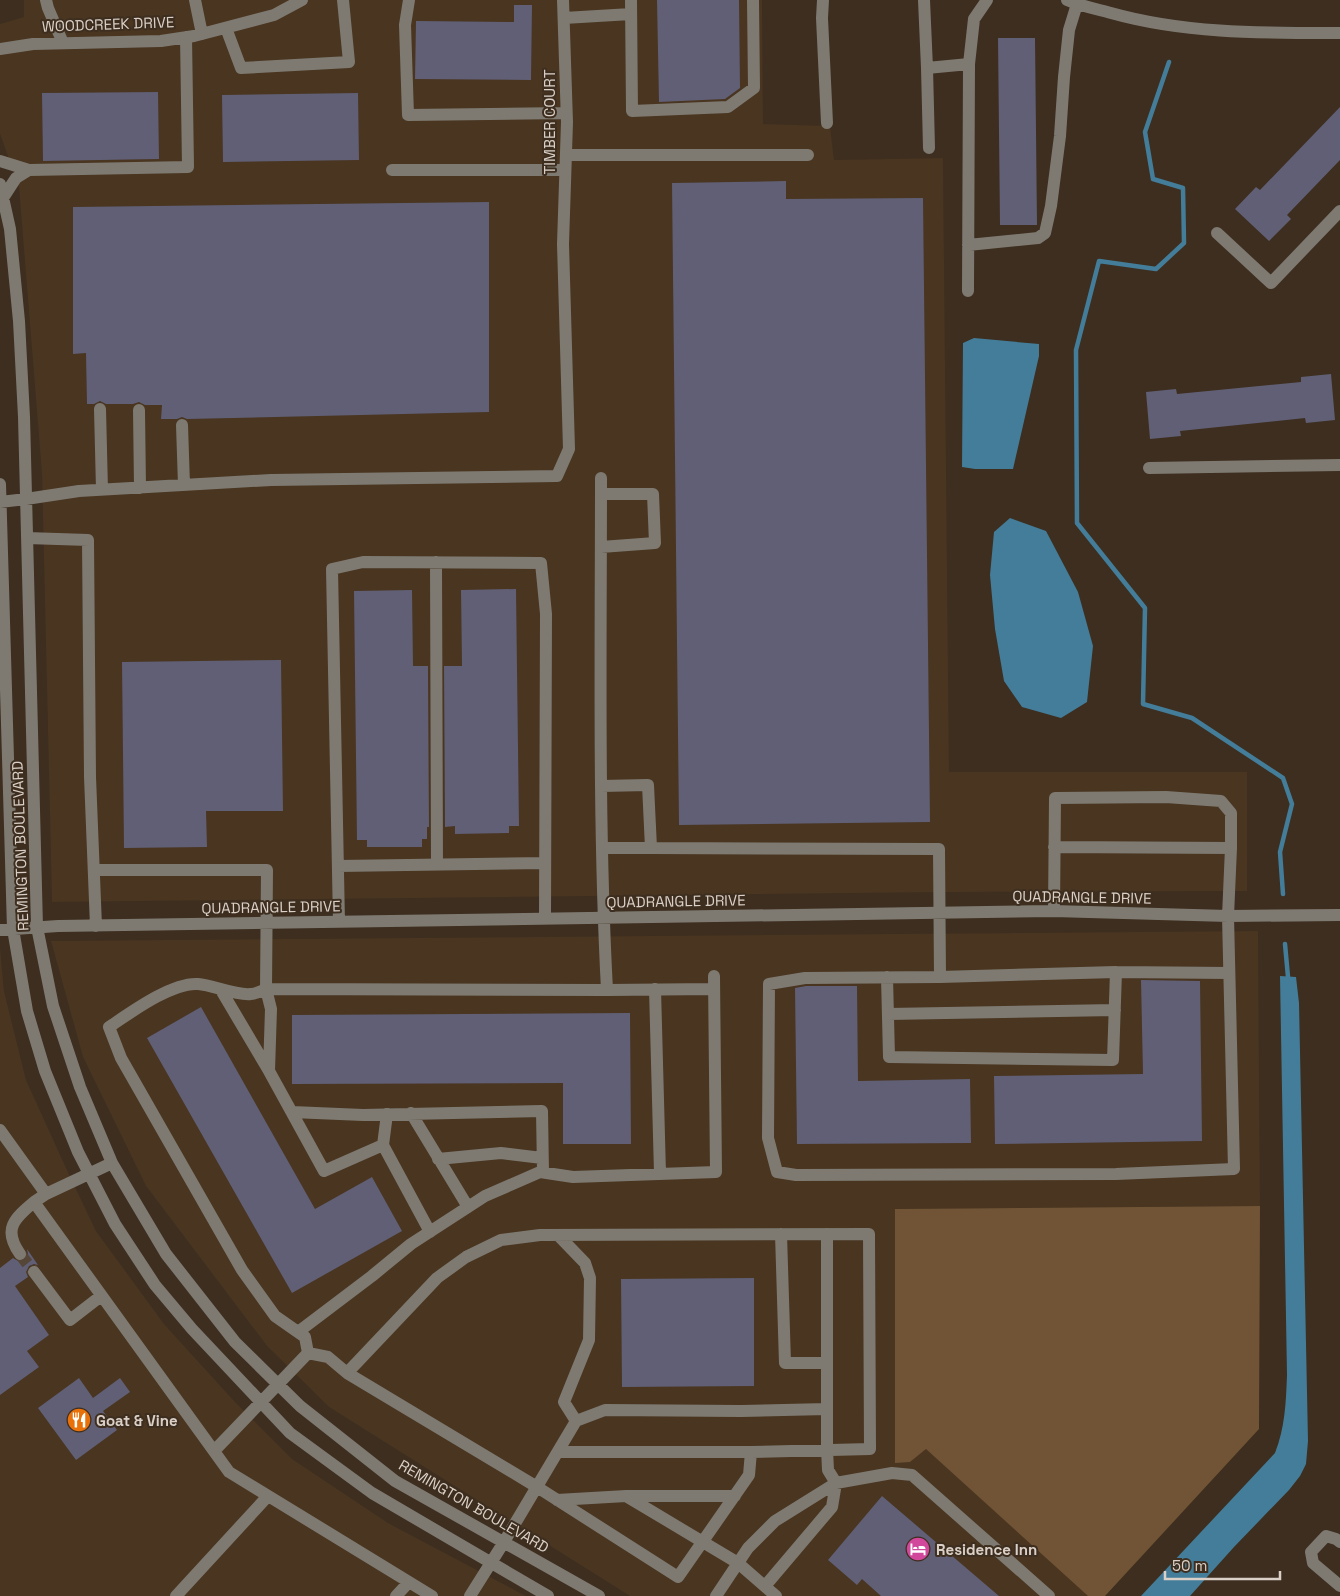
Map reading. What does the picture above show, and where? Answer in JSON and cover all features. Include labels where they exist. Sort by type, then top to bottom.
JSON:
[{"type":"street","points":[[46,0],[63,43]]},
{"type":"street","points":[[195,0],[202,34]]},
{"type":"street","name":"WOODCREEK DRIVE","points":[[0,49],[33,44],[161,41],[186,37],[274,15],[302,0]]},
{"type":"street","points":[[226,28],[241,68],[349,62],[343,0]]},
{"type":"street","points":[[409,0],[405,25],[408,115],[566,113]]},
{"type":"street","name":"TIMBER COURT","points":[[184,485],[271,480],[557,476],[569,449],[562,244],[566,155],[564,0]]},
{"type":"street","points":[[630,0],[632,112],[728,107],[754,88],[753,0]]},
{"type":"street","points":[[823,0],[822,18],[827,123]]},
{"type":"street","points":[[924,0],[929,148]]},
{"type":"street","points":[[968,291],[969,64],[974,19],[987,0]]},
{"type":"street","points":[[968,245],[1038,238],[1045,233],[1051,206],[1060,136],[1072,2],[1134,20],[1191,28],[1260,33],[1340,33]]},
{"type":"street","points":[[564,18],[631,14]]},
{"type":"street","points":[[0,161],[29,170],[188,167],[186,37]]},
{"type":"street","points":[[927,68],[969,64]]},
{"type":"street","points":[[566,155],[808,155]]},
{"type":"street","points":[[3,198],[16,178],[29,170]]},
{"type":"street","points":[[392,170],[565,170]]},
{"type":"street","name":"REMINGTON BOULEVARD","points":[[0,184],[10,229],[20,321],[37,927],[53,1006],[80,1087],[112,1163],[166,1254],[235,1342],[300,1406],[395,1481],[599,1596]]},
{"type":"street","points":[[1217,232],[1271,283],[1340,211]]},
{"type":"street","points":[[100,409],[102,490]]},
{"type":"street","points":[[139,410],[140,488]]},
{"type":"street","points":[[0,502],[79,491],[184,485],[182,425]]},
{"type":"street","points":[[1148,468],[1340,465]]},
{"type":"street","points":[[601,478],[601,786],[603,918],[607,990]]},
{"type":"street","name":"REMINGTON BOULEVARD","points":[[0,484],[6,930],[45,1071],[78,1152],[115,1224],[155,1285],[260,1403],[290,1433],[372,1493],[548,1596]]},
{"type":"street","points":[[601,494],[653,494],[656,543],[601,547]]},
{"type":"street","points":[[27,538],[88,540],[90,777],[96,926]]},
{"type":"street","points":[[339,922],[332,569],[364,562],[541,563],[546,614],[545,919]]},
{"type":"street","points":[[436,562],[437,865]]},
{"type":"street","points":[[601,786],[648,785],[651,848]]},
{"type":"street","points":[[1054,911],[1055,798],[1166,797],[1221,801],[1231,813],[1228,916],[1234,1169],[1116,1174],[796,1176],[777,1172],[768,1138],[769,984],[805,978],[940,977],[1116,972],[1229,973]]},
{"type":"street","points":[[1054,846],[1231,848]]},
{"type":"street","points":[[602,848],[939,850],[940,977]]},
{"type":"street","points":[[338,866],[545,863]]},
{"type":"street","points":[[94,870],[267,870],[266,989],[271,1009],[269,1071]]},
{"type":"street","name":"QUADRANGLE DRIVE","points":[[6,930],[37,927],[1054,911],[1228,916],[1340,915]]},
{"type":"street","points":[[887,977],[889,1057],[1113,1060],[1116,972]]},
{"type":"street","points":[[298,1332],[411,1244],[485,1196],[540,1172],[573,1177],[716,1172],[714,982],[655,989],[266,989],[251,994],[221,990],[197,984],[171,989],[109,1027],[120,1058],[242,1270],[275,1316],[305,1337],[308,1353]]},
{"type":"street","points":[[655,989],[660,1173]]},
{"type":"street","points":[[221,990],[269,1071],[324,1171],[383,1145]]},
{"type":"street","points":[[888,1014],[1115,1010]]},
{"type":"street","points":[[292,1112],[362,1115],[542,1111],[542,1172]]},
{"type":"street","points":[[411,1113],[468,1207]]},
{"type":"street","points":[[387,1114],[383,1145],[430,1232]]},
{"type":"street","points":[[0,1130],[46,1194]]},
{"type":"street","points":[[438,1158],[501,1153],[542,1158]]},
{"type":"street","points":[[20,1254],[12,1240],[13,1223],[18,1216],[46,1194],[112,1163]]},
{"type":"street","points":[[34,1202],[229,1472],[432,1596]]},
{"type":"street","points":[[781,1234],[785,1363],[827,1363]]},
{"type":"street","points":[[765,1586],[832,1508],[836,1483],[828,1470],[827,1450],[827,1234]]},
{"type":"street","points":[[347,1374],[437,1278],[466,1257],[501,1240],[540,1235],[869,1234],[870,1450],[558,1452]]},
{"type":"street","points":[[558,1235],[585,1263],[590,1278],[589,1340],[564,1402],[576,1421]]},
{"type":"street","points":[[34,1272],[70,1320],[101,1296]]},
{"type":"street","points":[[214,1451],[308,1353]]},
{"type":"street","points":[[308,1353],[328,1357],[347,1374],[537,1487],[678,1577],[749,1476],[751,1452]]},
{"type":"street","points":[[470,1596],[576,1421],[605,1410],[740,1411],[827,1409]]},
{"type":"street","points":[[716,1596],[748,1548],[775,1521],[836,1483],[892,1473],[912,1475],[1049,1596]]},
{"type":"street","points":[[176,1596],[268,1496]]},
{"type":"street","points":[[557,1500],[626,1496],[735,1496]]},
{"type":"street","points":[[626,1496],[738,1563],[776,1596]]},
{"type":"street","points":[[1340,1542],[1326,1536],[1311,1552],[1314,1563],[1340,1586]]},
{"type":"street","points":[[396,1596],[409,1582]]},
{"type":"shaded area","points":[[24,0],[762,0],[763,124],[830,126],[834,160],[943,158],[949,772],[1247,772],[1247,891],[950,892],[52,902],[42,474],[19,187],[0,134],[0,24],[24,17]]},
{"type":"shaded area","points":[[1258,931],[1260,1206],[895,1209],[910,1462],[926,1448],[1088,1596],[630,1596],[329,1407],[267,1346],[146,1186],[83,1057],[51,941]]},
{"type":"shaded area","points":[[0,948],[4,991],[26,1080],[96,1231],[164,1324],[236,1403],[292,1459],[388,1523],[526,1596],[0,1596]]},
{"type":"shaded area","points":[[1260,1206],[1259,1429],[1105,1596],[1088,1596],[926,1449],[910,1462],[895,1463],[895,1209]]},
{"type":"water","points":[[974,338],[1039,344],[1039,356],[1013,469],[962,467],[963,343]]},
{"type":"water","points":[[1010,518],[1046,531],[1078,592],[1093,646],[1087,702],[1061,718],[1022,707],[1004,681],[995,629],[990,575],[994,532]]},
{"type":"water","points":[[1280,976],[1296,977],[1299,1003],[1308,1441],[1306,1464],[1300,1476],[1289,1490],[1190,1596],[1141,1596],[1275,1453],[1281,1434],[1287,1375]]},
{"type":"building","points":[[657,0],[739,0],[740,88],[725,99],[659,102]]},
{"type":"building","points":[[514,5],[532,5],[531,80],[415,79],[416,21],[514,22]]},
{"type":"building","points":[[998,38],[1035,38],[1037,225],[1000,225]]},
{"type":"building","points":[[158,92],[159,159],[43,161],[42,93]]},
{"type":"building","points":[[358,93],[359,160],[223,162],[222,95]]},
{"type":"building","points":[[1340,107],[1340,160],[1287,215],[1291,219],[1269,241],[1235,209],[1256,187],[1260,190]]},
{"type":"building","points":[[786,181],[786,199],[923,198],[930,822],[679,825],[672,183]]},
{"type":"building","points":[[489,202],[489,412],[187,419],[182,417],[177,419],[161,419],[162,405],[145,405],[139,402],[133,404],[106,404],[100,401],[94,404],[87,404],[86,353],[73,354],[73,207]]},
{"type":"building","points":[[1331,374],[1335,420],[1306,423],[1305,418],[1180,431],[1181,436],[1150,439],[1146,392],[1176,389],[1177,394],[1301,382],[1301,377]]},
{"type":"building","points":[[516,589],[519,826],[509,826],[509,833],[455,834],[455,826],[445,827],[444,666],[462,666],[461,590]]},
{"type":"building","points":[[412,590],[413,666],[428,666],[429,827],[427,827],[427,839],[422,839],[422,847],[367,847],[367,840],[357,840],[354,591]]},
{"type":"building","points":[[281,660],[283,811],[206,811],[207,847],[124,848],[122,662]]},
{"type":"building","points":[[1141,980],[1200,981],[1202,1141],[995,1144],[994,1076],[1143,1074]]},
{"type":"building","points":[[806,986],[857,986],[858,1081],[970,1079],[971,1143],[797,1144],[795,988]]},
{"type":"building","points":[[201,1007],[315,1209],[372,1177],[402,1231],[292,1293],[147,1038]]},
{"type":"building","points":[[630,1013],[631,1144],[563,1144],[563,1083],[292,1084],[292,1015]]},
{"type":"building","points":[[27,1249],[38,1265],[29,1266],[26,1272],[28,1277],[15,1286],[49,1335],[27,1351],[39,1367],[0,1395],[0,1268],[13,1258],[20,1262],[25,1261],[28,1254]]},
{"type":"building","points":[[754,1278],[754,1386],[622,1387],[621,1279]]},
{"type":"building","name":"Goat & Vine","points":[[79,1378],[93,1398],[120,1378],[130,1392],[103,1411],[117,1430],[76,1460],[38,1408]]},
{"type":"building","name":"Residence Inn","points":[[882,1496],[999,1596],[881,1596],[862,1579],[857,1585],[828,1560]]},
{"type":"waterway","points":[[1169,62],[1145,132],[1153,179],[1183,188],[1184,243],[1156,269],[1099,261],[1076,350],[1077,523],[1145,608],[1143,704],[1192,718],[1283,778],[1292,804],[1280,852],[1283,894]]},
{"type":"waterway","points":[[1285,944],[1288,977]]},
{"type":"tunnel","points":[[20,1254],[34,1272]]},
{"type":"place","name":"Goat & Vine","points":[[79,1420]]},
{"type":"place","name":"Residence Inn","points":[[918,1549]]}]
